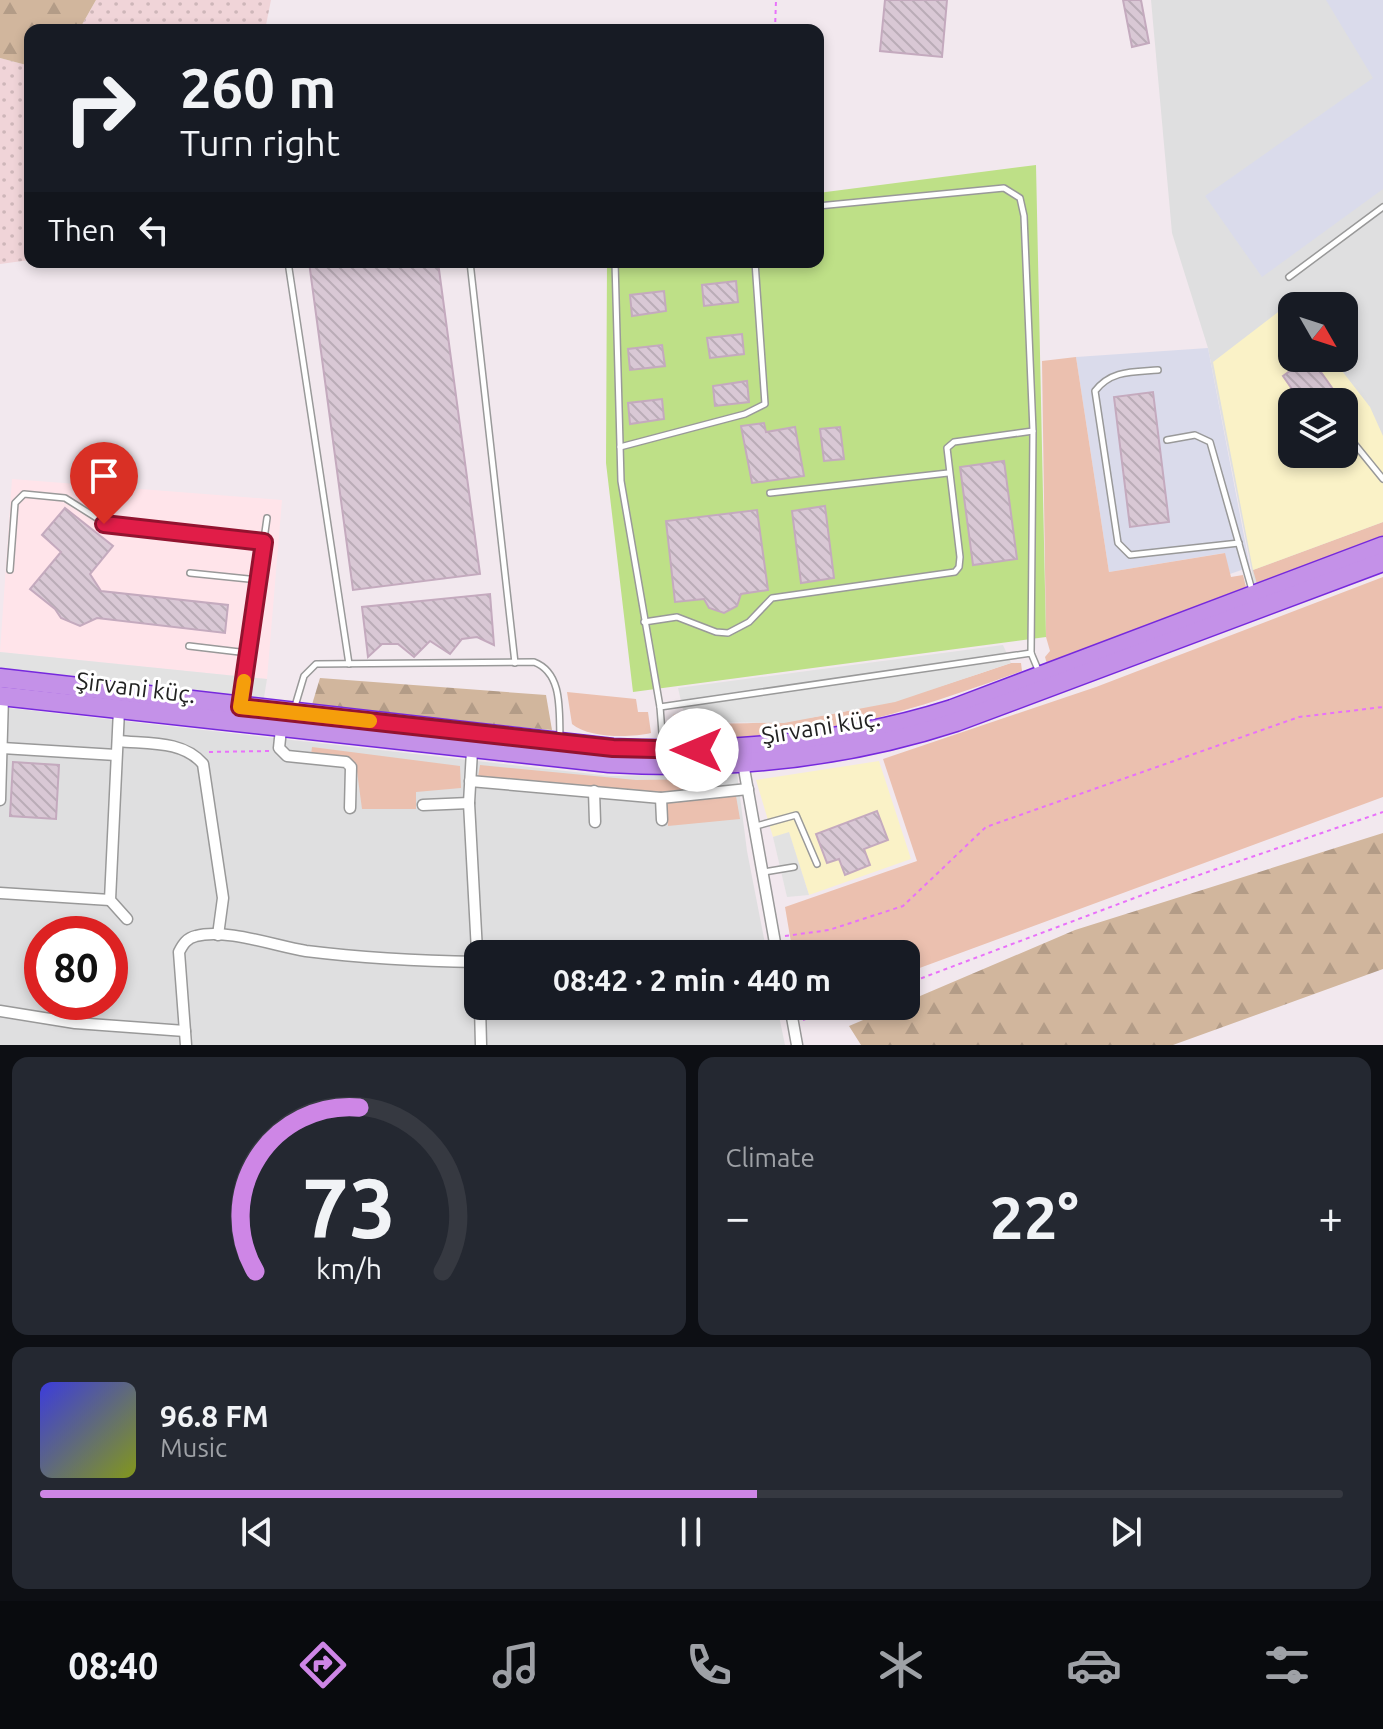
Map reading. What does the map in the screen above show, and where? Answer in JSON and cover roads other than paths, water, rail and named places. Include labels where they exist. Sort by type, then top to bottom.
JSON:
[{"type":"highway","points":[[1,690],[240,707],[561,743],[663,750],[823,740],[929,716],[1383,546]]},
{"type":"highway","name":"Şirvani küç.","points":[[1,690],[119,710],[472,751],[666,766],[743,763],[840,751],[931,730],[1383,562]]},
{"type":"street","points":[[0,800],[1,690]]},
{"type":"street","points":[[119,710],[110,900],[124,916]]},
{"type":"street","points":[[281,729],[279,748],[287,756],[346,762],[352,772],[350,808]]},
{"type":"street","points":[[118,741],[179,747],[197,757],[207,777],[223,898],[218,935]]},
{"type":"street","points":[[2,748],[116,755]]},
{"type":"street","points":[[472,751],[469,803],[477,940]]},
{"type":"street","points":[[743,763],[776,940]]},
{"type":"street","points":[[470,781],[661,798],[748,789]]},
{"type":"street","points":[[594,791],[595,822]]},
{"type":"street","points":[[661,798],[662,820]]},
{"type":"street","points":[[423,805],[469,803]]},
{"type":"street","points":[[0,893],[110,900]]},
{"type":"street","points":[[186,1045],[179,952],[184,942],[196,936],[218,935],[305,950],[393,960],[464,962]]},
{"type":"street","points":[[0,1011],[107,1026],[185,1031]]},
{"type":"street","points":[[480,1020],[481,1045]]},
{"type":"street","points":[[793,1020],[797,1045]]},
{"type":"lane","points":[[824,205],[972,189],[1004,188],[1020,198],[1024,216],[1033,431],[1031,653],[1041,676]]},
{"type":"lane","points":[[1289,277],[1383,207]]},
{"type":"lane","points":[[289,268],[349,664]]},
{"type":"lane","points":[[471,268],[515,663]]},
{"type":"lane","points":[[615,268],[621,481],[660,707],[663,750]]},
{"type":"lane","points":[[620,447],[745,414],[765,404],[755,268]]},
{"type":"lane","points":[[1158,370],[1116,374],[1104,379],[1095,391],[1118,543],[1130,555],[1239,543]]},
{"type":"lane","points":[[644,622],[677,617],[716,632],[728,633],[749,622],[772,598],[955,572],[960,557],[947,448],[954,442],[1033,431]]},
{"type":"lane","points":[[1167,440],[1195,435],[1210,442],[1253,595]]},
{"type":"lane","points":[[1358,448],[1383,479]]},
{"type":"lane","points":[[770,493],[948,473]]},
{"type":"lane","points":[[10,570],[15,503],[24,494],[65,498],[111,527],[264,542]]},
{"type":"lane","points":[[240,707],[267,518]]},
{"type":"lane","points":[[190,573],[258,580]]},
{"type":"lane","points":[[189,646],[248,653]]},
{"type":"lane","points":[[660,707],[1031,653]]},
{"type":"lane","points":[[292,713],[310,667],[515,663],[545,667],[554,678],[561,743]]},
{"type":"lane","points":[[755,826],[796,815],[817,864]]},
{"type":"lane","points":[[763,872],[794,867]]}]
